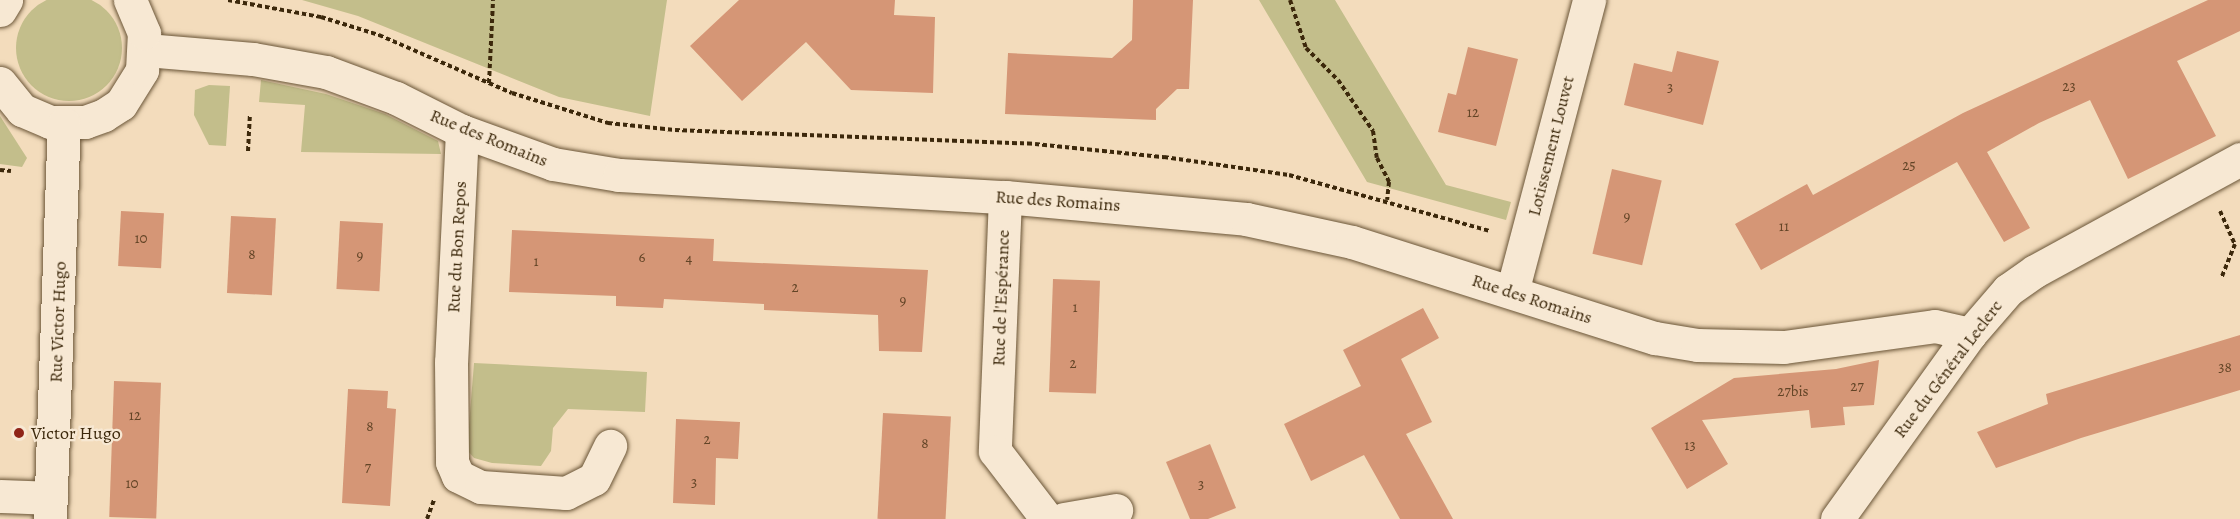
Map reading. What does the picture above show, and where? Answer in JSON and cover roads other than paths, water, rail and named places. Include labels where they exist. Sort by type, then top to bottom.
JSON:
[{"type":"street","points":[[0,10],[6,0]]},
{"type":"street","points":[[0,83],[22,110],[50,122],[64,124],[94,119],[121,104],[138,79],[146,50],[139,16],[130,0]]},
{"type":"street","name":"Lotissement Louvet","points":[[1512,292],[1589,0]]},
{"type":"street","name":"Rue des Romains","points":[[146,50],[253,59],[326,72],[396,98],[462,131],[553,164],[619,175],[1005,197],[1196,211],[1246,219],[1352,242],[1655,338],[1696,345],[1784,348],[1935,326],[1970,334]]},
{"type":"street","name":"Rue Victor Hugo","points":[[50,508],[64,124]]},
{"type":"street","name":"Rue du Bon Repos","points":[[462,131],[451,362],[452,462],[458,476],[481,487],[566,493],[594,479],[610,446]]},
{"type":"street","name":"Rue du Général Leclerc","points":[[1837,519],[1970,334],[2008,290],[2035,271],[2240,159]]},
{"type":"street","name":"Rue de l'Espérance","points":[[1005,197],[995,451],[1047,519]]},
{"type":"street","points":[[0,496],[50,508]]},
{"type":"street","points":[[1064,519],[1116,510]]},
{"type":"place","name":"Victor Hugo","points":[[19,433]]}]
